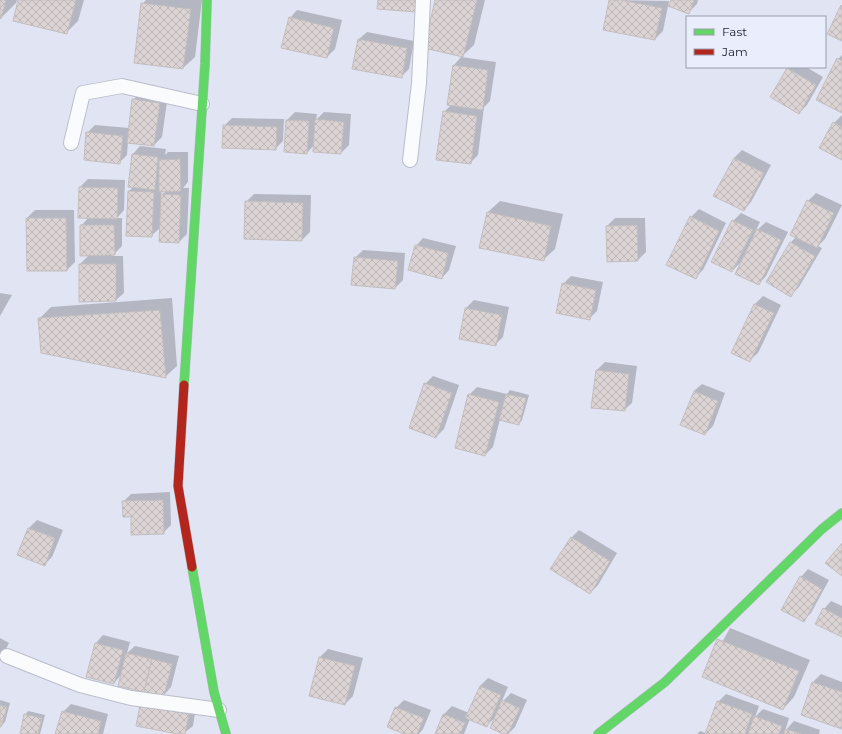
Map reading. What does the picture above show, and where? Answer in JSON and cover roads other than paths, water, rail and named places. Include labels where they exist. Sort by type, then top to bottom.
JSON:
[{"type":"street","points":[[207,0],[202,104],[178,486],[214,692],[226,734]]},
{"type":"street","points":[[598,734],[665,682],[816,534],[842,513]]},
{"type":"lane","points":[[410,160],[419,83],[423,0]]},
{"type":"lane","points":[[72,143],[83,92],[122,86],[202,104]]},
{"type":"lane","points":[[7,656],[80,685],[131,698],[219,710]]}]
